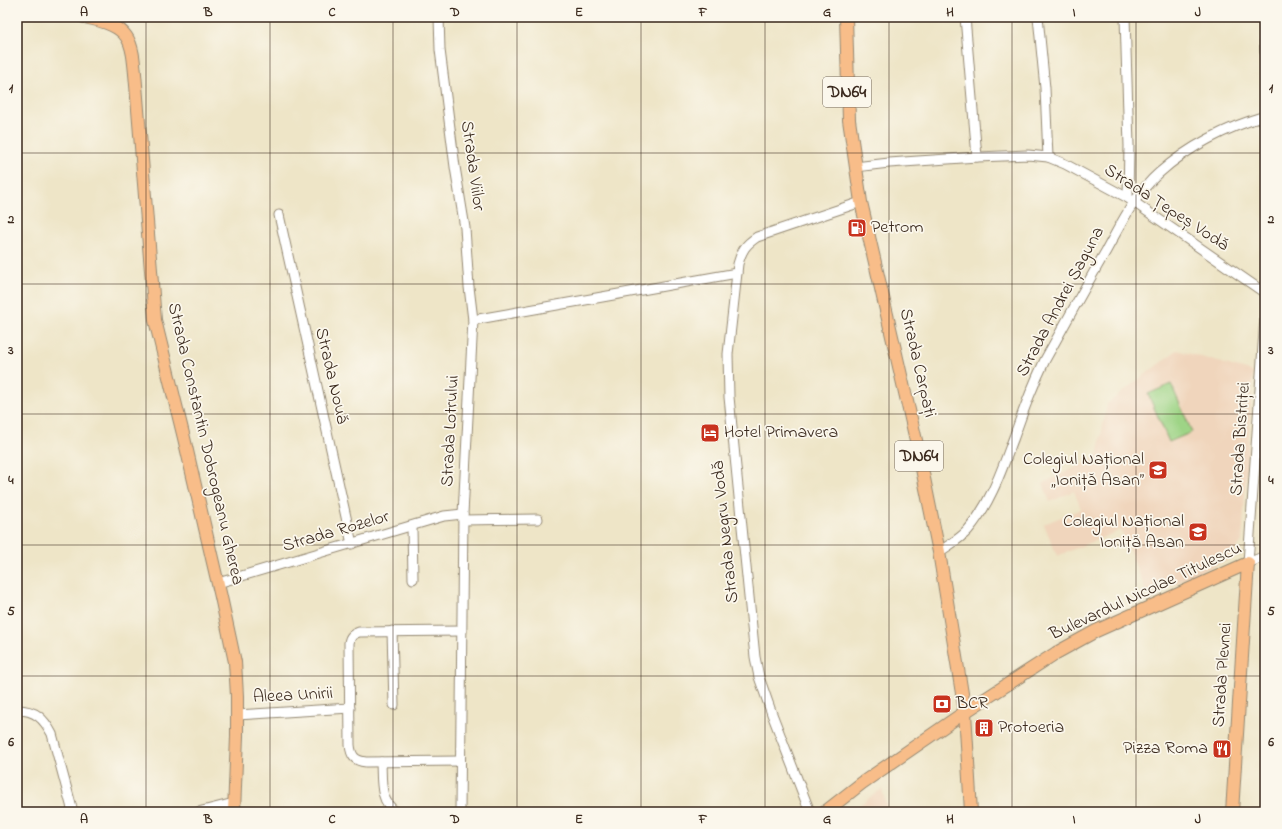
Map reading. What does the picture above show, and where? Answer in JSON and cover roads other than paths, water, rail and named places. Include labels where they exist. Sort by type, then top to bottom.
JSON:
[{"type":"main road","name":"Strada Constantin Dobrogeanu Gherea","points":[[84,17],[105,22],[118,28],[129,40],[132,50],[156,320],[218,583],[235,662],[237,715],[236,809]]},
{"type":"main road","name":"Strada Carpați","points":[[846,17],[848,113],[855,167],[861,202],[918,449],[939,552],[965,712],[971,812]]},
{"type":"main road","name":"Bulevardul Nicolae Titulescu","points":[[825,812],[862,783],[965,712],[1076,641],[1248,564]]},
{"type":"main road","name":"Strada Plevnei","points":[[1232,812],[1248,564]]},
{"type":"street","name":"Strada Viilor","points":[[440,17],[440,50],[455,167],[465,228],[473,320]]},
{"type":"street","points":[[965,17],[977,157]]},
{"type":"street","points":[[1038,17],[1045,88],[1048,157]]},
{"type":"street","points":[[1125,17],[1131,200]]},
{"type":"street","points":[[1264,17],[1265,52]]},
{"type":"street","name":"Strada Andrei Șaguna","points":[[939,552],[967,531],[978,518],[990,498],[1031,390],[1045,360],[1131,200],[1158,174],[1179,158],[1218,134],[1265,116]]},
{"type":"street","name":"Strada Țepeș Vodă","points":[[855,167],[888,163],[977,157],[1028,155],[1048,157],[1065,164],[1131,200],[1265,293]]},
{"type":"street","name":"Strada Negru Vodă","points":[[810,812],[772,714],[759,677],[755,657],[727,372],[728,354],[737,273],[742,252],[747,243],[757,237],[861,202]]},
{"type":"street","name":"Strada Nouă","points":[[279,215],[352,544]]},
{"type":"street","points":[[473,320],[737,273]]},
{"type":"street","name":"Strada Bistriței","points":[[1248,564],[1265,317]]},
{"type":"street","name":"Strada Lotrului","points":[[460,812],[463,517],[473,320]]},
{"type":"street","name":"Strada Rozelor","points":[[218,583],[412,527],[444,516],[538,519]]},
{"type":"street","points":[[412,527],[412,579]]},
{"type":"street","name":"Bulevardul Nicolae Titulescu","points":[[1248,564],[1265,556]]},
{"type":"street","points":[[392,631],[394,705]]},
{"type":"street","points":[[460,761],[381,762],[360,761],[354,758],[350,745],[349,643],[350,638],[359,632],[462,631]]},
{"type":"street","name":"Aleea Unirii","points":[[237,715],[350,708]]},
{"type":"street","points":[[17,710],[36,714],[46,723],[52,734],[73,812]]},
{"type":"street","points":[[381,762],[383,797],[390,808],[396,812]]},
{"type":"street","points":[[198,812],[236,809]]},
{"type":"place","name":"Petrom","points":[[857,228]]},
{"type":"place","name":"Hotel Primavera","points":[[710,433]]},
{"type":"place","name":"Colegiul Național „Ioniță Asan”","points":[[1158,470]]},
{"type":"place","name":"Colegiul Național Ioniță Asan","points":[[1198,532]]},
{"type":"place","name":"BCR","points":[[942,704]]},
{"type":"place","name":"Protoeria","points":[[984,728]]},
{"type":"place","name":"Pizza Roma","points":[[1222,749]]}]
